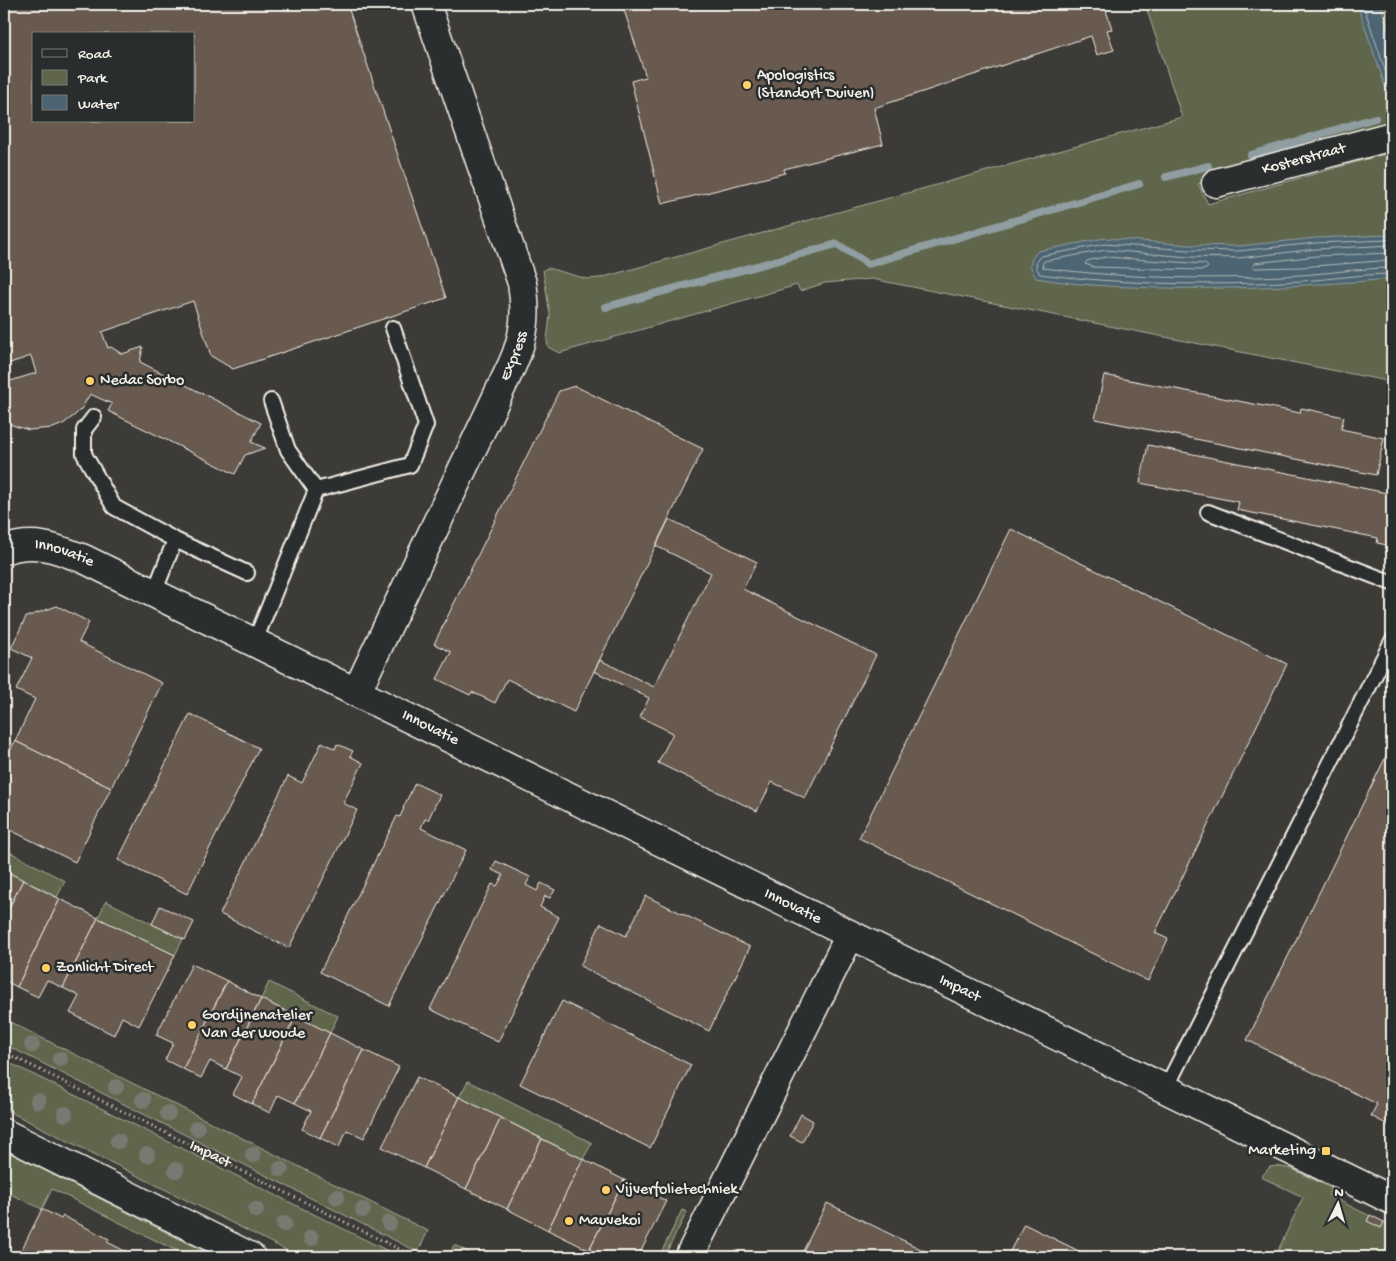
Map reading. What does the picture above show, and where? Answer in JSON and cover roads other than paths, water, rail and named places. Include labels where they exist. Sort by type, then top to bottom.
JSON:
[{"type":"street","name":"Express","points":[[357,691],[512,365],[521,345],[524,327],[525,304],[522,283],[426,4]]},
{"type":"street","name":"Kosterstraat","points":[[1216,183],[1392,136]]},
{"type":"street","name":"Innovatie","points":[[4,550],[18,545],[51,546],[84,559],[357,691],[850,935]]},
{"type":"street","name":"Impact","points":[[850,935],[1392,1200]]},
{"type":"street","points":[[689,1257],[850,935]]},
{"type":"street","points":[[4,1133],[251,1257]]},
{"type":"lane","points":[[316,490],[410,464],[426,425],[393,328]]},
{"type":"lane","points":[[271,401],[288,450],[316,490]]},
{"type":"lane","points":[[94,417],[84,430],[84,454],[114,507],[176,540],[247,573]]},
{"type":"lane","points":[[254,641],[316,490]]},
{"type":"lane","points":[[1208,512],[1392,583]]},
{"type":"lane","points":[[154,593],[176,540]]},
{"type":"lane","points":[[1165,1090],[1392,641]]},
{"type":"water","points":[[1357,4],[1380,4],[1392,41],[1392,106]]},
{"type":"water","points":[[1392,233],[1392,279],[1243,288],[1130,287],[1079,284],[1036,278],[1031,264],[1032,258],[1038,251],[1105,238],[1190,245],[1239,246],[1316,238],[1387,235]]},
{"type":"waterway","points":[[1251,155],[1375,118]]},
{"type":"waterway","points":[[1166,177],[1208,166]]},
{"type":"waterway","points":[[606,307],[837,244],[868,264],[1139,184]]},
{"type":"place","name":"Apologistics (Standort Duiven)","points":[[747,85]]},
{"type":"place","name":"Nedac Sorbo","points":[[90,381]]},
{"type":"place","name":"Zonlicht Direct","points":[[46,968]]},
{"type":"place","name":"Gordijnenatelier Van der Woude","points":[[192,1025]]},
{"type":"place","name":"Marketing","points":[[1326,1151]]},
{"type":"place","name":"Vijverfolietechniek","points":[[606,1190]]},
{"type":"place","name":"Mauvekoi","points":[[569,1221]]}]
